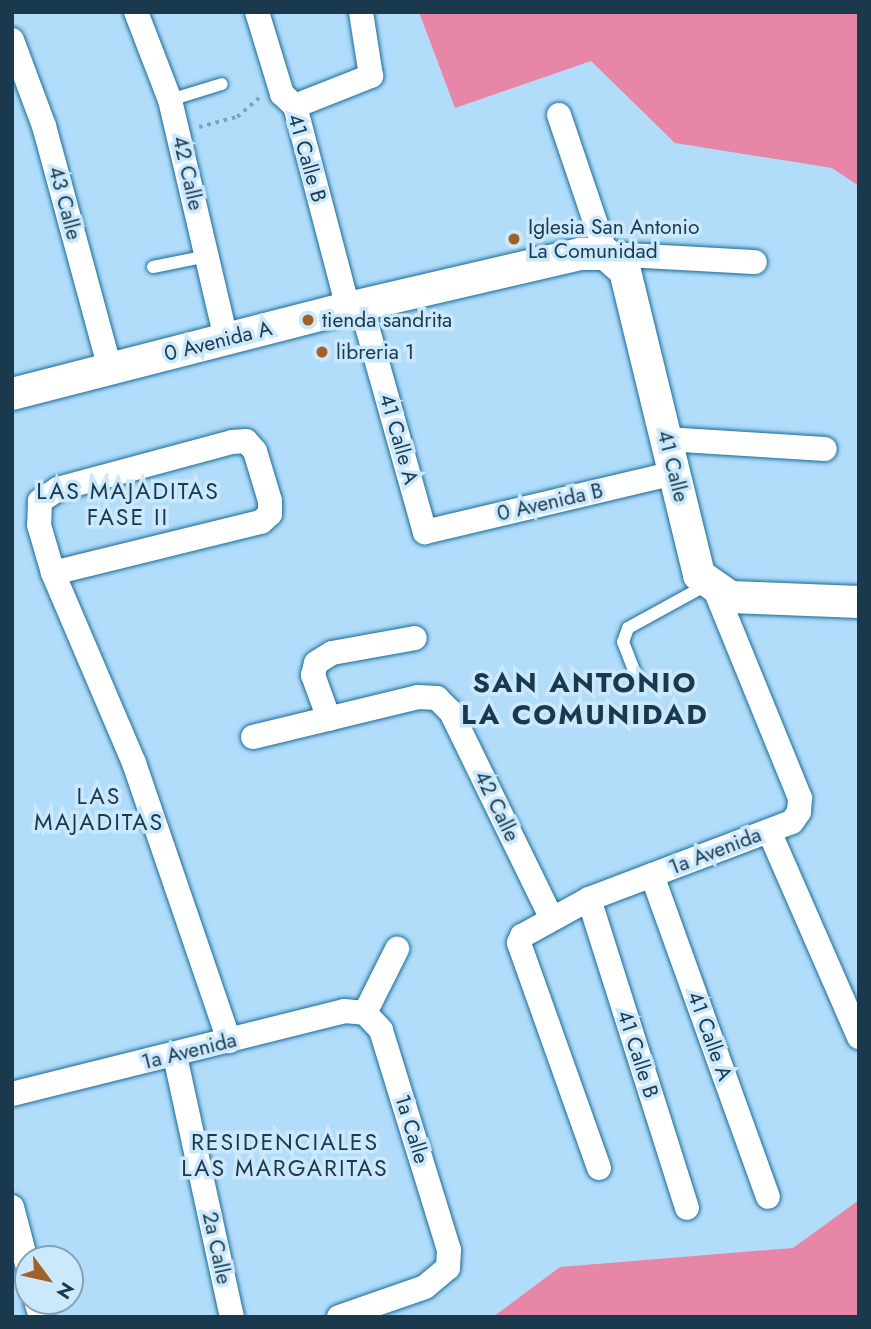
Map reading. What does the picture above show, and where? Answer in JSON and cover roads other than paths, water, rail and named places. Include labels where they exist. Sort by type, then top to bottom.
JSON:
[{"type":"street","name":"42 Calle","points":[[136,12],[170,100],[226,338]]},
{"type":"street","name":"41 Calle B","points":[[257,12],[354,307]]},
{"type":"street","points":[[288,100],[371,76],[361,12]]},
{"type":"street","name":"43 Calle","points":[[12,40],[44,127],[110,369]]},
{"type":"street","name":"41 Calle","points":[[559,115],[606,254],[625,271],[699,575],[712,587],[800,798],[799,812]]},
{"type":"street","name":"0 Avenida A","points":[[12,394],[226,338],[580,254],[755,262]]},
{"type":"street","name":"41 Calle A","points":[[354,307],[425,532]]},
{"type":"street","points":[[666,439],[825,449]]},
{"type":"street","points":[[53,573],[261,522],[270,514],[270,501],[255,451],[246,441],[232,442],[58,489],[40,501],[39,525],[53,573],[134,762],[229,1041]]},
{"type":"street","name":"0 Avenida B","points":[[425,532],[675,473]]},
{"type":"street","points":[[712,587],[731,597],[856,608]]},
{"type":"street","points":[[253,737],[328,719],[313,675],[316,663],[332,653],[415,638]]},
{"type":"street","name":"42 Calle","points":[[328,719],[438,698],[451,712],[551,917]]},
{"type":"street","name":"1a Avenida","points":[[599,1168],[519,943],[551,917],[589,899],[769,831],[799,812]]},
{"type":"street","points":[[769,831],[859,1037]]},
{"type":"street","name":"41 Calle A","points":[[652,875],[768,1197]]},
{"type":"street","name":"41 Calle B","points":[[589,899],[687,1208]]},
{"type":"street","points":[[365,1013],[397,949]]},
{"type":"street","name":"1a Avenida","points":[[12,1094],[175,1056],[344,1011],[365,1013]]},
{"type":"street","name":"1a Calle","points":[[339,1317],[439,1280],[449,1250],[381,1030],[365,1013]]},
{"type":"street","name":"2a Calle","points":[[175,1056],[232,1317]]},
{"type":"street","points":[[12,1207],[22,1245]]},
{"type":"lane","points":[[170,100],[222,84]]},
{"type":"lane","points":[[153,267],[207,257]]},
{"type":"lane","points":[[639,682],[623,642],[628,628],[712,587]]},
{"type":"place","name":"Iglesia San Antonio La Comunidad","points":[[514,239]]},
{"type":"place","name":"tienda sandrita","points":[[308,320]]},
{"type":"place","name":"libreria 1","points":[[322,352]]},
{"type":"district","name":"LAS MAJADITAS FASE II","points":[[128,504]]},
{"type":"district","name":"SAN ANTONIO LA COMUNIDAD","points":[[585,699]]},
{"type":"district","name":"LAS MAJADITAS","points":[[99,809]]},
{"type":"district","name":"RESIDENCIALES LAS MARGARITAS","points":[[285,1155]]}]
